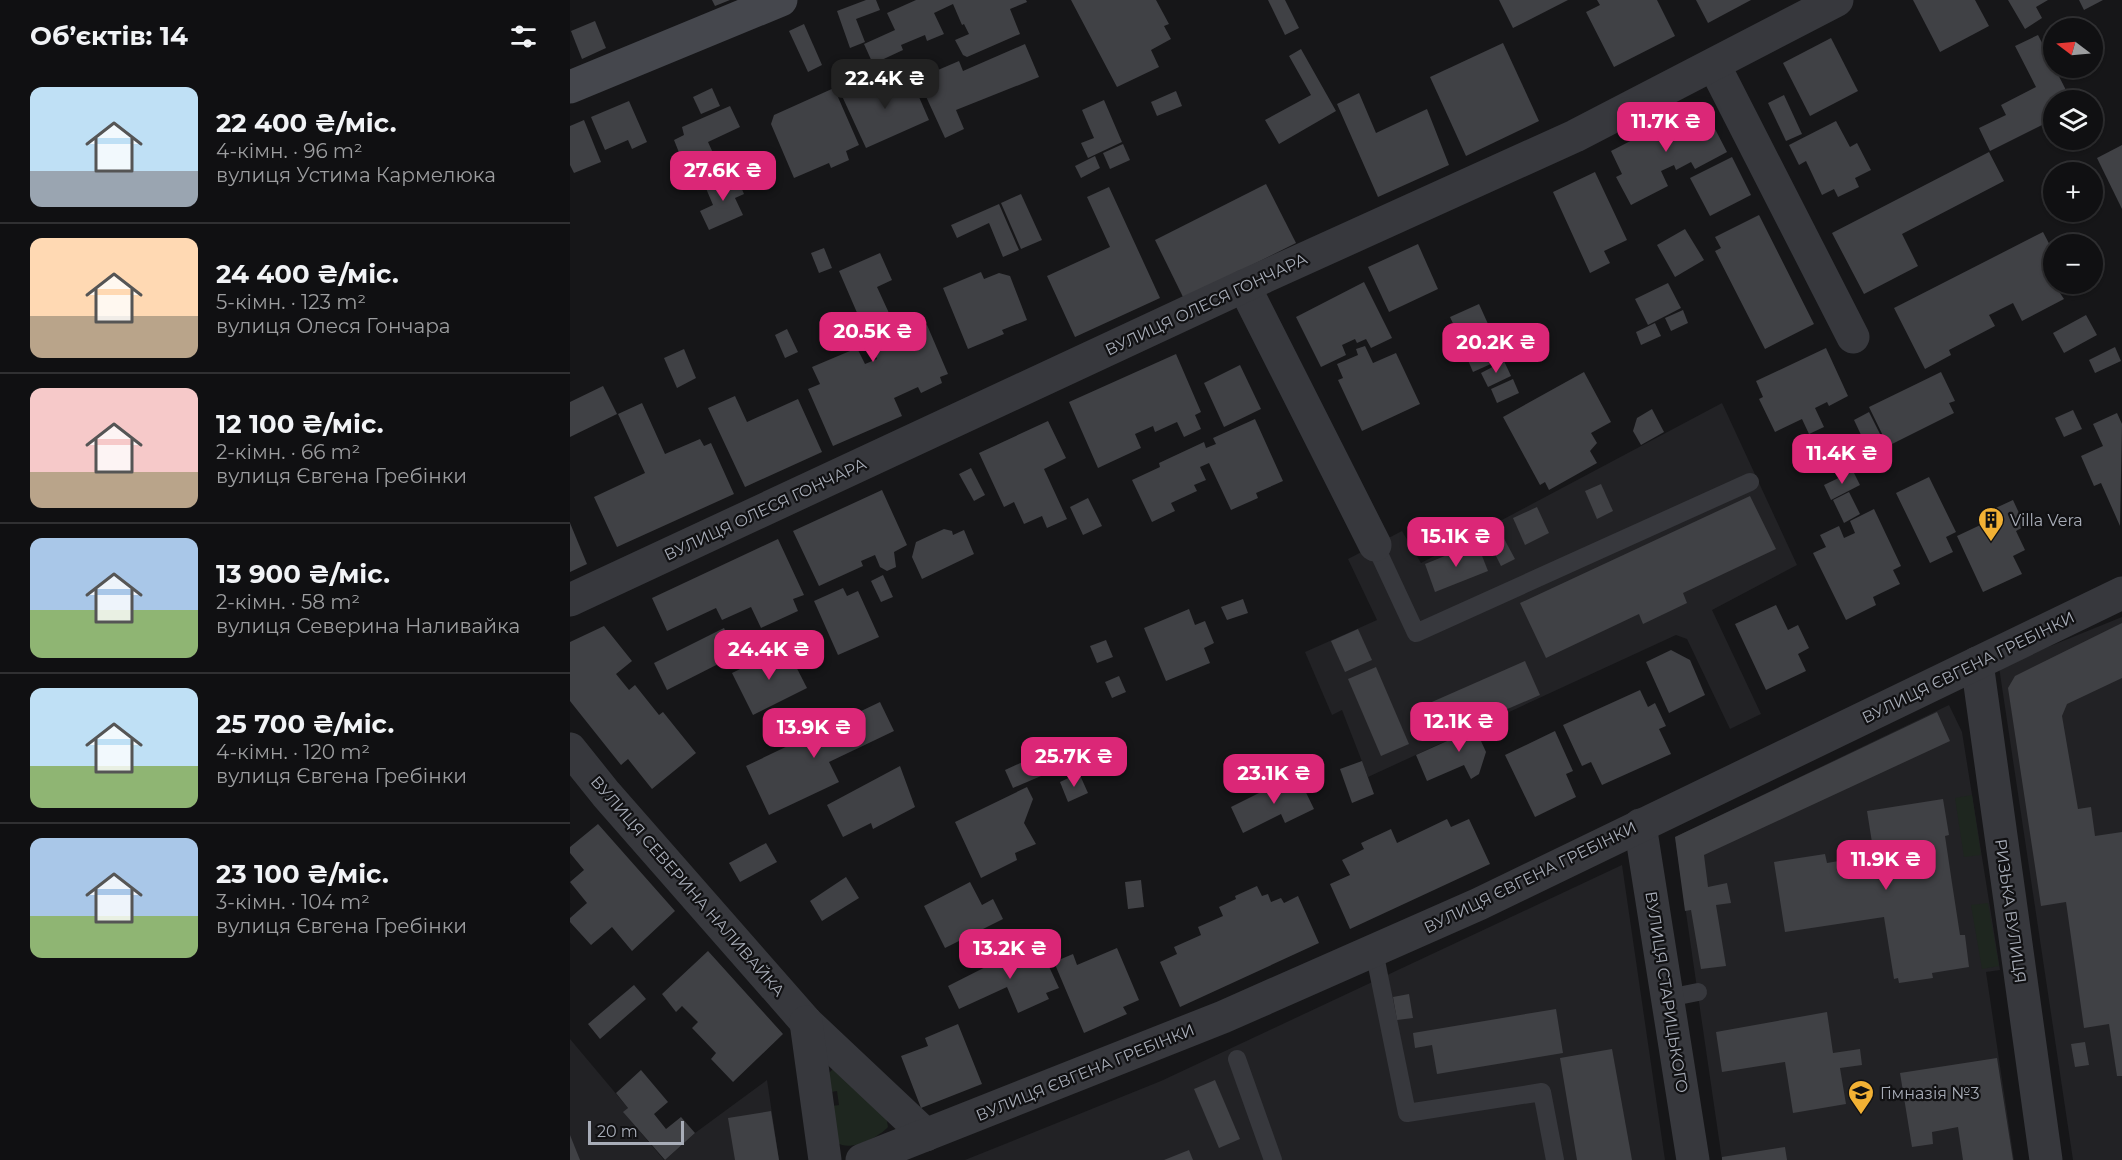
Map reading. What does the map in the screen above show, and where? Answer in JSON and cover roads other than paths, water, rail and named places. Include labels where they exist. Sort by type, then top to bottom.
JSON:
[{"type":"street","points":[[570,87],[732,9],[781,0]]},
{"type":"street","name":"ВУЛИЦЯ ОЛЕСЯ ГОНЧАРА","points":[[570,600],[1244,286],[1575,136],[1837,0]]},
{"type":"street","points":[[1714,65],[1853,337]]},
{"type":"street","points":[[1244,286],[1375,545]]},
{"type":"street","name":"ВУЛИЦЯ ЄВГЕНА ГРЕБІНКИ","points":[[862,1160],[1223,1017],[1479,904],[2122,593]]},
{"type":"street","name":"РИЗЬКА ВУЛИЦЯ","points":[[1977,663],[2046,1160]]},
{"type":"street","name":"ВУЛИЦЯ СЕВЕРИНА НАЛИВАЙКА","points":[[570,748],[614,803],[806,1022],[926,1135]]},
{"type":"street","name":"ВУЛИЦЯ СТАРИЦЬКОГО","points":[[1640,825],[1683,995],[1694,1160]]},
{"type":"street","points":[[806,1022],[825,1160]]},
{"type":"lane","points":[[1375,545],[1416,633],[1750,482]]},
{"type":"lane","points":[[1374,951],[1407,1113],[1542,1092],[1555,1160]]},
{"type":"lane","points":[[1236,1059],[1273,1160]]},
{"type":"place","name":"Villa Vera","points":[[1991,543]]},
{"type":"place","name":"Гімназія №3","points":[[1861,1116]]}]
